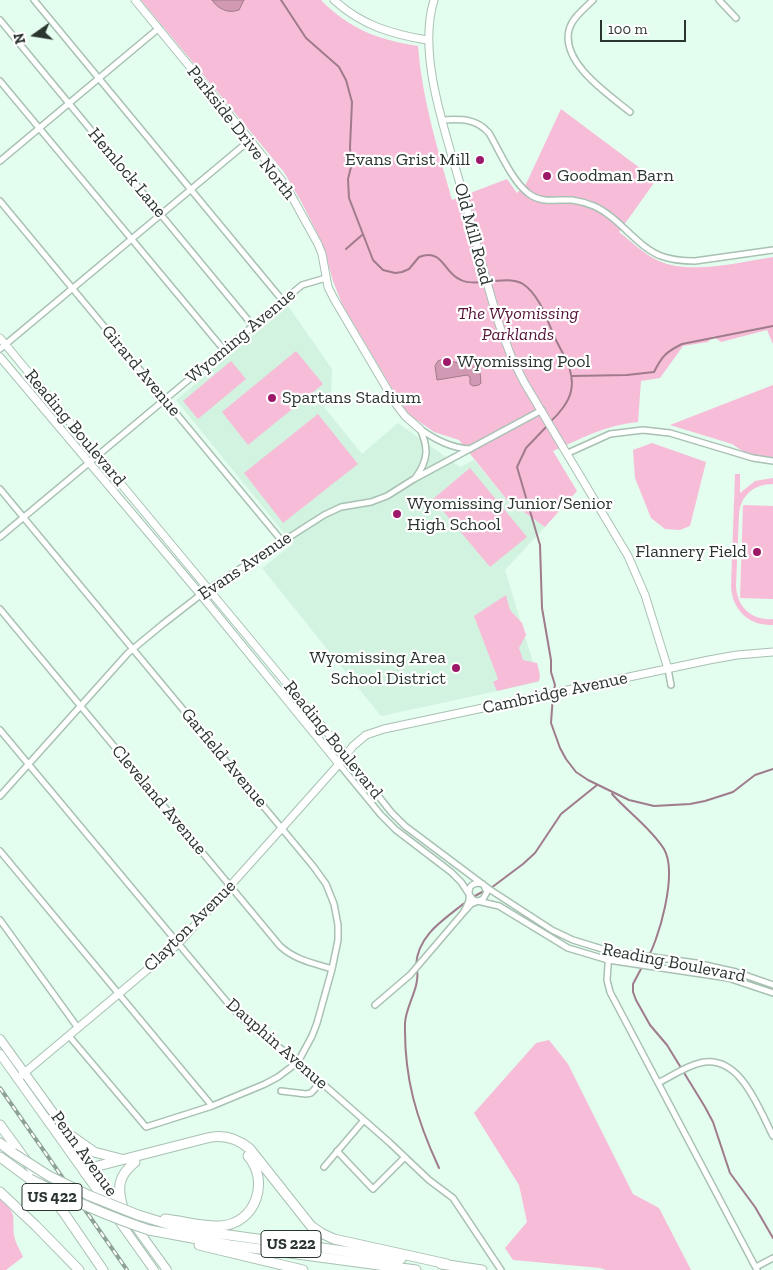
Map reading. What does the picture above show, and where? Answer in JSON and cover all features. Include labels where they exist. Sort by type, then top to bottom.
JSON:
[{"type":"highway","name":"US 422","points":[[0,1125],[103,1270]]},
{"type":"highway","points":[[70,1135],[94,1152],[124,1160]]},
{"type":"highway","points":[[85,1173],[124,1160],[213,1137],[226,1137],[243,1144],[252,1152],[311,1226],[321,1233],[334,1238],[447,1264]]},
{"type":"highway","points":[[95,1169],[135,1162],[208,1143],[225,1142],[237,1146],[249,1156],[256,1167],[259,1182],[258,1195],[252,1208],[240,1220],[226,1225],[214,1226],[138,1215]]},
{"type":"highway","name":"US 222","points":[[0,1143],[49,1176],[88,1195],[138,1215],[174,1226],[478,1269]]},
{"type":"highway","name":"US 222","points":[[0,1157],[30,1179],[107,1216],[149,1230],[230,1245],[416,1270]]},
{"type":"highway","points":[[123,1208],[119,1193],[120,1180],[127,1168],[135,1162]]},
{"type":"highway","name":"US 422","points":[[0,1192],[49,1238],[79,1270]]},
{"type":"highway","points":[[149,1230],[212,1249],[303,1270]]},
{"type":"main road","name":"Penn Avenue","points":[[0,1039],[167,1270]]},
{"type":"main road","name":"Penn Avenue","points":[[0,1054],[154,1270]]},
{"type":"street","points":[[34,0],[283,301]]},
{"type":"street","name":"Parkside Drive North","points":[[135,0],[278,174],[296,203],[322,254],[328,287],[334,300],[396,404],[405,416],[420,429],[445,444],[456,448],[471,449]]},
{"type":"street","points":[[334,0],[349,14],[371,26],[397,34],[428,40]]},
{"type":"street","name":"Old Mill Road","points":[[434,0],[428,40],[442,120],[500,327],[511,356],[621,543],[633,567],[653,618],[668,669]]},
{"type":"street","points":[[592,0],[577,16],[569,30],[568,47],[580,67],[630,112]]},
{"type":"street","points":[[719,0],[736,18]]},
{"type":"street","name":"Hemlock Lane","points":[[0,20],[254,326]]},
{"type":"street","points":[[0,160],[159,28]]},
{"type":"street","points":[[0,81],[224,350]]},
{"type":"street","points":[[442,120],[467,120],[483,126],[517,181],[528,194],[544,200],[571,200],[594,206],[604,211],[646,246],[660,255],[684,261],[695,261],[773,250]]},
{"type":"street","points":[[3,347],[250,140]]},
{"type":"street","name":"Girard Avenue","points":[[0,201],[282,541]]},
{"type":"street","name":"Wyoming Avenue","points":[[0,538],[283,301],[306,283],[326,278]]},
{"type":"street","name":"Reading Boulevard","points":[[0,338],[3,347],[98,455],[391,812],[420,838],[483,884],[552,930],[573,940],[609,951],[696,963],[736,972],[773,985]]},
{"type":"street","name":"Reading Boulevard","points":[[0,357],[201,595],[391,826],[451,872],[461,882],[471,898],[499,906],[568,948],[608,960],[728,978],[773,993]]},
{"type":"street","name":"Evans Avenue","points":[[0,796],[133,649],[208,589],[334,510],[379,499],[395,492],[414,479],[542,410]]},
{"type":"street","points":[[414,479],[422,468],[426,456],[426,441],[420,429]]},
{"type":"street","points":[[568,453],[610,434],[643,430],[670,433],[753,458],[773,461]]},
{"type":"street","name":"Garfield Avenue","points":[[0,489],[320,874],[332,900],[337,919],[337,948],[314,1031],[298,1062]]},
{"type":"street","name":"Cleveland Avenue","points":[[0,609],[277,943],[289,954],[332,969]]},
{"type":"street","name":"Cambridge Avenue","points":[[346,755],[359,740],[375,731],[737,655],[773,652]]},
{"type":"street","points":[[668,669],[671,685]]},
{"type":"street","name":"Dauphin Avenue","points":[[0,730],[240,1016],[298,1062],[453,1198],[501,1270]]},
{"type":"street","name":"Clayton Avenue","points":[[17,1079],[178,944],[346,755]]},
{"type":"street","points":[[0,850],[212,1106]]},
{"type":"street","points":[[375,1005],[410,975],[471,904],[483,899],[486,889],[483,884],[476,882],[468,889],[467,905],[463,912]]},
{"type":"street","points":[[0,920],[78,1028]]},
{"type":"street","points":[[609,951],[607,980],[610,992],[756,1268],[773,1258]]},
{"type":"street","points":[[69,1036],[146,1128],[212,1106],[265,1084],[298,1062]]},
{"type":"street","points":[[658,1084],[701,1062],[713,1062],[730,1067],[743,1081],[773,1136]]},
{"type":"street","points":[[281,1091],[311,1093],[320,1083]]},
{"type":"street","points":[[324,1167],[364,1120]]},
{"type":"street","points":[[338,1152],[373,1188],[405,1157]]},
{"type":"shaded area","points":[[212,0],[244,0],[239,10],[227,11],[217,6]]},
{"type":"shaded area","name":"Wyomissing Junior/Senior High School","points":[[288,306],[332,369],[331,398],[324,407],[362,454],[398,423],[460,467],[474,460],[507,500],[545,527],[505,570],[539,682],[381,716],[262,568],[293,544],[176,400]]},
{"type":"shaded area","points":[[445,359],[461,364],[479,362],[481,383],[473,386],[470,384],[470,377],[467,375],[437,380],[435,366],[438,361]]},
{"type":"green space","name":"The Wyomissing Parklands","points":[[141,0],[321,0],[342,19],[365,32],[418,46],[427,105],[452,200],[507,179],[517,193],[526,184],[561,109],[656,180],[619,232],[643,251],[659,261],[685,267],[715,266],[773,257],[773,344],[767,330],[721,342],[713,336],[708,342],[683,346],[660,378],[641,381],[638,422],[604,429],[553,451],[577,491],[545,527],[507,500],[459,440],[434,432],[411,416],[403,407],[342,304],[322,243],[284,172]]},
{"type":"green space","name":"Spartans Stadium","points":[[296,351],[323,384],[248,445],[222,412]]},
{"type":"green space","points":[[231,361],[246,379],[198,419],[183,401]]},
{"type":"green space","points":[[773,385],[773,461],[753,458],[732,444],[670,425]]},
{"type":"green space","points":[[318,414],[358,464],[283,523],[244,473]]},
{"type":"green space","points":[[652,443],[706,462],[690,526],[680,530],[665,529],[651,518],[635,478],[633,450]]},
{"type":"green space","points":[[470,468],[527,537],[490,567],[433,499]]},
{"type":"green space","points":[[735,474],[740,474],[740,493],[755,481],[773,478],[773,484],[754,488],[742,501],[739,514],[736,586],[739,600],[747,611],[758,618],[773,619],[773,625],[756,623],[743,615],[732,595]]},
{"type":"green space","name":"Flannery Field","points":[[743,505],[773,506],[773,599],[740,598]]},
{"type":"green space","points":[[506,595],[510,610],[522,623],[526,635],[519,648],[523,660],[537,663],[540,675],[539,681],[497,691],[493,682],[498,679],[474,616]]},
{"type":"green space","points":[[549,1040],[568,1064],[633,1194],[659,1208],[691,1270],[606,1270],[513,1260],[505,1248],[527,1222],[519,1185],[474,1113],[536,1043]]},
{"type":"green space","points":[[0,1199],[12,1212],[16,1243],[23,1257],[6,1270],[0,1270]]},
{"type":"waterway","points":[[281,0],[306,38],[339,67],[346,80],[352,102],[351,167],[348,179],[349,198],[373,260],[383,270],[395,273],[409,269],[419,257],[434,256],[439,258],[455,277],[464,281],[485,282]]},
{"type":"waterway","points":[[346,249],[362,235]]},
{"type":"waterway","points":[[489,281],[515,281],[523,284],[530,290],[540,304],[566,360],[572,378],[571,391],[563,408],[550,422]]},
{"type":"waterway","points":[[572,376],[627,375],[654,372],[665,355],[682,344],[773,326]]},
{"type":"waterway","points":[[547,426],[526,448],[517,467],[540,545],[542,608],[551,660],[551,672],[555,685],[554,690]]},
{"type":"waterway","points":[[553,695],[551,723],[566,759],[576,772],[588,780],[629,800],[654,806],[690,804],[705,801],[733,792],[755,775],[773,769]]},
{"type":"waterway","points":[[491,888],[535,853],[561,814],[597,785]]},
{"type":"waterway","points":[[612,794],[659,841],[668,860],[668,890],[665,907],[656,939],[645,963]]},
{"type":"waterway","points":[[473,897],[484,891]]},
{"type":"waterway","points":[[416,965],[418,954],[427,936],[467,901]]},
{"type":"waterway","points":[[642,967],[633,984],[636,1000],[650,1025],[667,1045],[705,1107],[713,1122],[730,1173],[755,1207],[773,1238]]},
{"type":"waterway","points":[[417,970],[417,983],[405,1023],[407,1062],[409,1080],[418,1115],[439,1168]]},
{"type":"railway","points":[[0,1088],[127,1270]]},
{"type":"place","name":"Evans Grist Mill","points":[[480,160]]},
{"type":"place","name":"Goodman Barn","points":[[547,176]]},
{"type":"place","name":"Wyomissing Pool","points":[[447,362]]},
{"type":"place","name":"Spartans Stadium","points":[[272,398]]},
{"type":"place","name":"Wyomissing Junior/Senior High School","points":[[397,514]]},
{"type":"place","name":"Flannery Field","points":[[757,552]]},
{"type":"place","name":"Wyomissing Area School District","points":[[456,668]]}]
